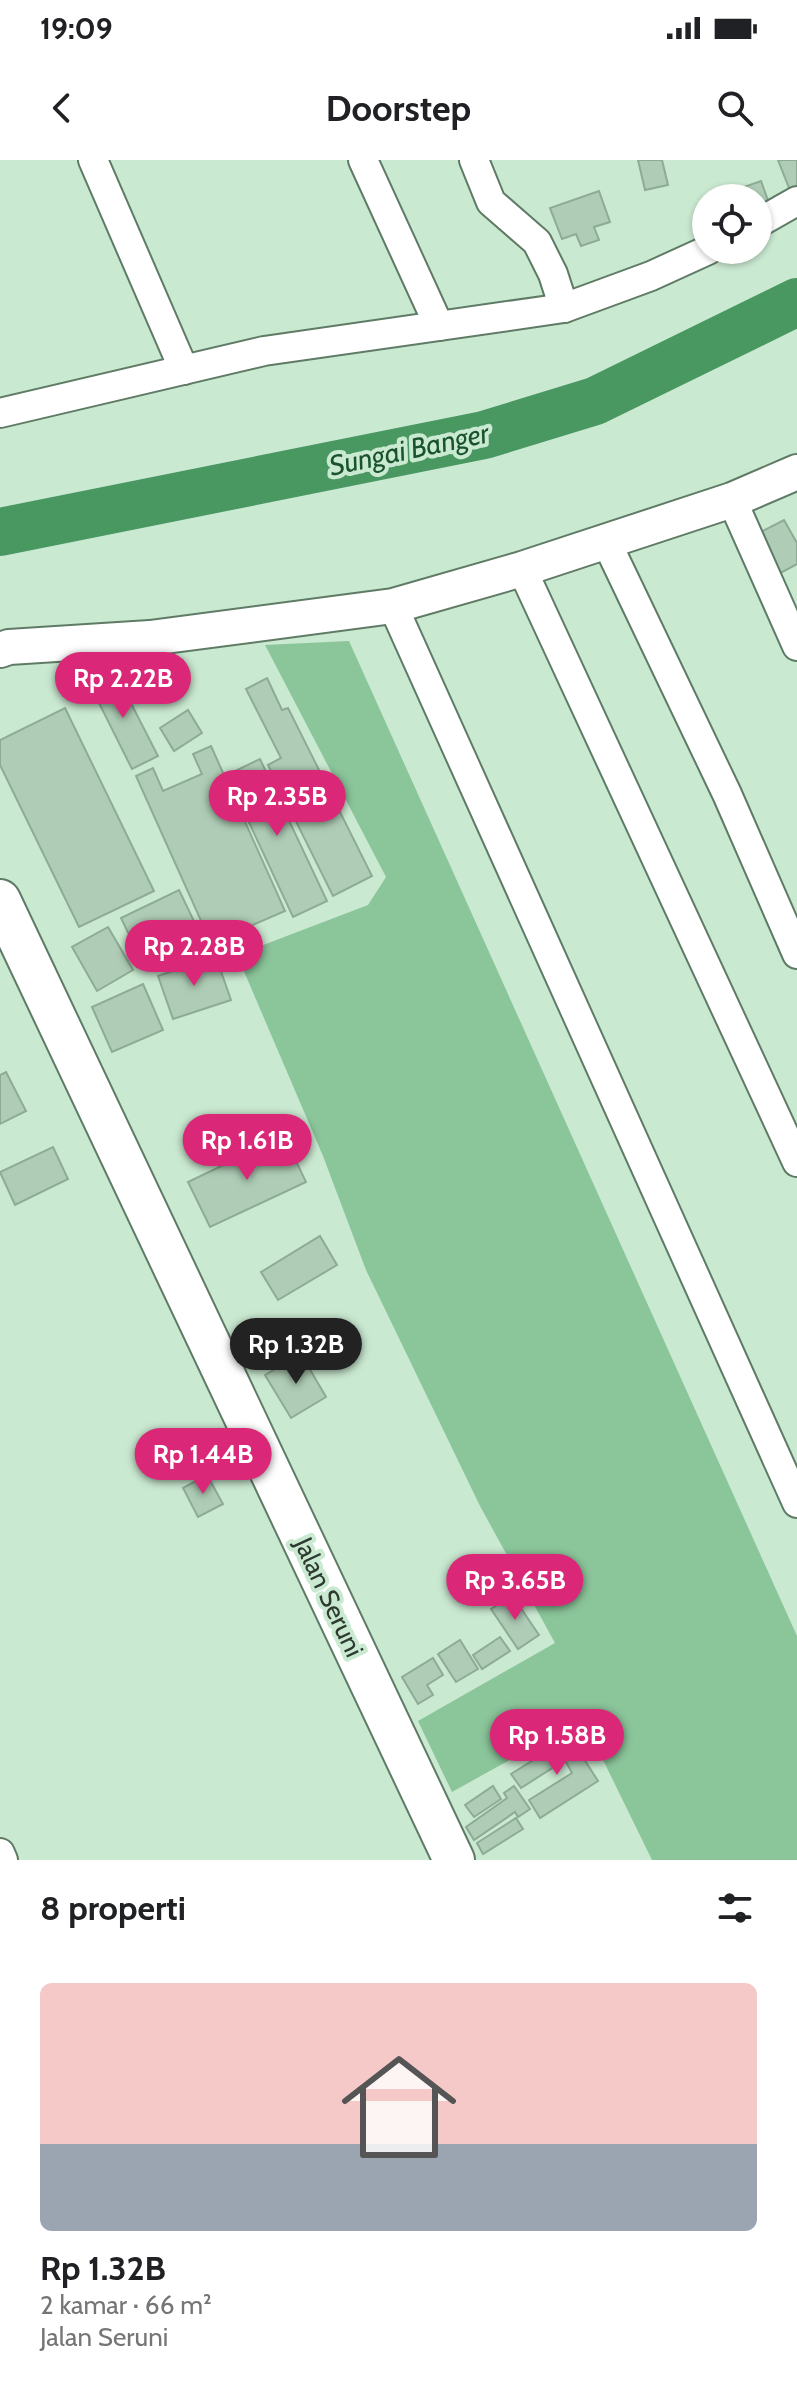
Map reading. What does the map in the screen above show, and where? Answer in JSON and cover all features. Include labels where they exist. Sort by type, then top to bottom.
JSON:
[{"type":"main road","name":"Jalan Seruni","points":[[0,900],[454,1860]]},
{"type":"street","points":[[93,160],[184,370]]},
{"type":"street","points":[[363,160],[439,326]]},
{"type":"street","points":[[474,160],[491,202],[537,242],[553,274],[564,308]]},
{"type":"street","points":[[772,215],[797,201]]},
{"type":"street","points":[[0,413],[264,351],[564,308],[692,257]]},
{"type":"street","points":[[0,650],[150,638],[393,606],[522,569],[732,500],[797,472]]},
{"type":"street","points":[[732,500],[797,646]]},
{"type":"street","points":[[606,541],[727,794],[797,954]]},
{"type":"street","points":[[522,569],[797,1162]]},
{"type":"street","points":[[393,606],[797,1503]]},
{"type":"street","points":[[0,1853],[3,1860]]},
{"type":"green space","points":[[349,641],[797,1636],[797,1860],[652,1860],[583,1719],[452,1792],[418,1721],[555,1643],[480,1506],[366,1270],[323,1156],[237,955],[368,905],[386,877],[265,645]]},
{"type":"building","points":[[638,160],[662,160],[668,185],[645,190]]},
{"type":"building","points":[[778,160],[797,160],[797,191],[791,193]]},
{"type":"building","points":[[599,191],[610,222],[594,227],[599,240],[581,246],[576,234],[562,239],[550,208]]},
{"type":"building","points":[[784,520],[797,543],[797,564],[775,576],[753,536]]},
{"type":"building","points":[[114,670],[158,756],[132,769],[89,683]]},
{"type":"building","points":[[267,678],[282,710],[288,708],[372,876],[333,896],[268,765],[281,758],[246,689]]},
{"type":"building","points":[[65,708],[154,891],[79,927],[0,765],[0,740]]},
{"type":"building","points":[[188,710],[202,733],[174,751],[160,728]]},
{"type":"building","points":[[211,746],[285,911],[211,943],[136,776],[153,768],[163,791],[202,774],[193,754]]},
{"type":"building","points":[[260,759],[327,901],[293,917],[227,775]]},
{"type":"building","points":[[179,890],[204,942],[146,970],[121,918]]},
{"type":"building","points":[[108,927],[133,970],[97,991],[72,947]]},
{"type":"building","points":[[216,957],[231,1000],[173,1019],[158,976]]},
{"type":"building","points":[[143,984],[163,1030],[112,1052],[92,1007]]},
{"type":"building","points":[[6,1072],[26,1111],[0,1124],[0,1075]]},
{"type":"building","points":[[284,1136],[306,1182],[210,1227],[188,1182]]},
{"type":"building","points":[[53,1147],[68,1179],[15,1205],[0,1172]]},
{"type":"building","points":[[320,1236],[337,1265],[278,1300],[261,1272]]},
{"type":"building","points":[[301,1354],[326,1397],[291,1418],[265,1375]]},
{"type":"building","points":[[207,1475],[223,1504],[198,1517],[183,1488]]},
{"type":"building","points":[[512,1595],[539,1635],[518,1649],[491,1609]]},
{"type":"building","points":[[500,1637],[510,1651],[482,1669],[473,1655]]},
{"type":"building","points":[[460,1640],[478,1669],[456,1682],[438,1654]]},
{"type":"building","points":[[433,1658],[443,1675],[427,1685],[433,1695],[418,1704],[402,1677]]},
{"type":"building","points":[[570,1737],[598,1781],[540,1818],[529,1800],[572,1773],[565,1760],[521,1788],[511,1774]]},
{"type":"building","points":[[493,1786],[501,1799],[474,1817],[465,1805]]},
{"type":"building","points":[[514,1786],[530,1809],[518,1817],[515,1812],[474,1840],[466,1827],[507,1798],[504,1793]]},
{"type":"building","points":[[516,1818],[523,1829],[483,1854],[477,1843]]},
{"type":"waterway","name":"Sungai Banger","points":[[0,532],[484,435],[595,401],[797,302]]}]
